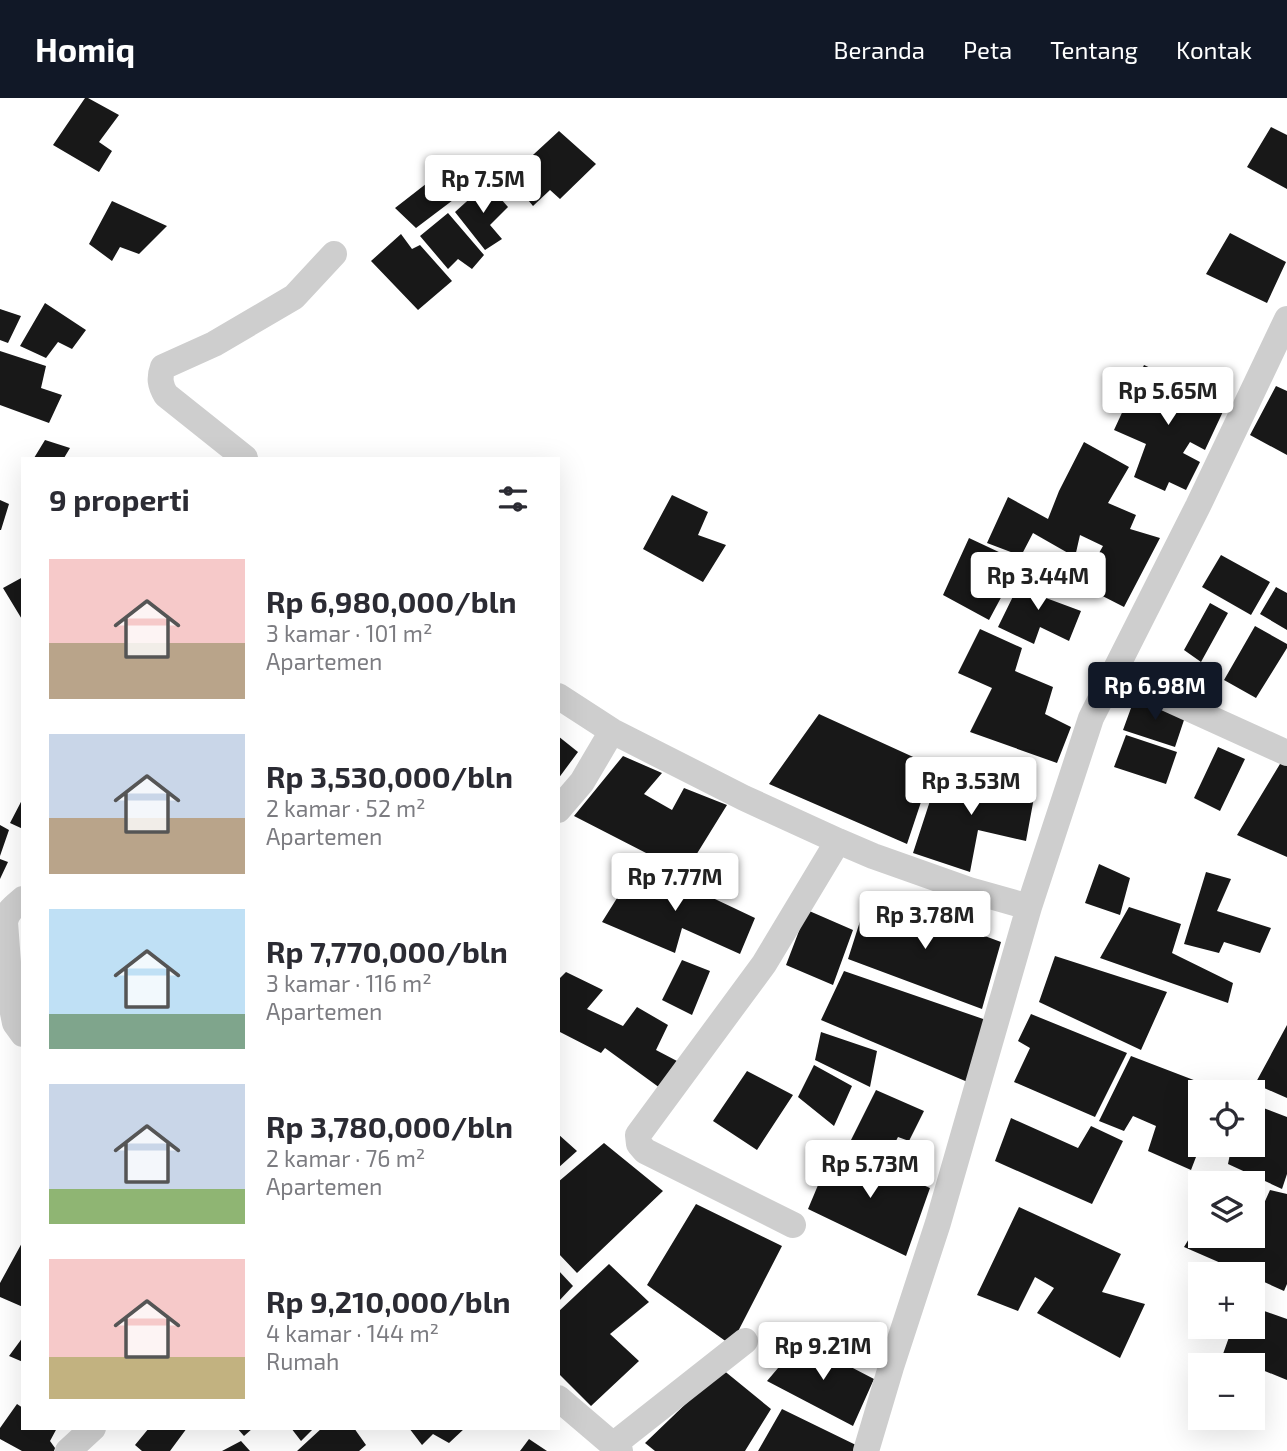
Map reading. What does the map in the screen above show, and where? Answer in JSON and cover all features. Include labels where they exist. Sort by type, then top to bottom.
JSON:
[{"type":"street","points":[[244,457],[166,395],[161,386],[163,367],[214,344],[294,297],[334,254]]},
{"type":"street","points":[[866,1451],[939,1223],[1029,907],[1091,718],[1198,506],[1287,319]]},
{"type":"street","points":[[1113,674],[1287,753]]},
{"type":"street","points":[[560,697],[612,731],[744,798],[838,841],[969,890],[1029,907]]},
{"type":"street","points":[[560,808],[582,782],[612,731]]},
{"type":"street","points":[[793,1225],[645,1151],[639,1144],[638,1135],[764,964],[838,841]]},
{"type":"street","points":[[21,901],[10,910],[5,922],[11,1003],[15,1023],[21,1031]]},
{"type":"street","points":[[560,1400],[617,1448],[745,1341]]},
{"type":"street","points":[[68,1451],[91,1430]]},
{"type":"building","points":[[85,98],[119,115],[99,142],[112,151],[99,172],[53,145]]},
{"type":"building","points":[[1271,127],[1287,135],[1287,189],[1247,167]]},
{"type":"building","points":[[559,131],[596,164],[560,199],[550,190],[533,206],[509,177]]},
{"type":"building","points":[[440,173],[461,194],[416,228],[395,208]]},
{"type":"building","points":[[487,183],[508,207],[490,225],[502,239],[485,250],[455,212]]},
{"type":"building","points":[[112,201],[167,226],[139,254],[120,247],[112,261],[89,244]]},
{"type":"building","points":[[448,213],[484,255],[472,269],[458,259],[448,269],[420,236]]},
{"type":"building","points":[[1230,233],[1286,262],[1267,303],[1206,274]]},
{"type":"building","points":[[401,234],[412,249],[420,245],[452,281],[418,310],[371,261]]},
{"type":"building","points":[[45,303],[86,330],[72,349],[58,342],[46,358],[20,346]]},
{"type":"building","points":[[0,309],[21,316],[8,343],[0,340]]},
{"type":"building","points":[[0,351],[46,366],[41,388],[62,395],[49,423],[0,405]]},
{"type":"building","points":[[1144,365],[1227,403],[1205,450],[1190,442],[1183,453],[1200,462],[1186,490],[1169,482],[1165,491],[1134,477],[1146,444],[1114,430]]},
{"type":"building","points":[[1276,386],[1287,391],[1287,455],[1250,435]]},
{"type":"building","points":[[45,440],[70,448],[65,457],[35,457]]},
{"type":"building","points":[[1084,442],[1129,467],[1108,503],[1136,515],[1130,529],[1160,538],[1124,607],[1081,585],[1103,546],[1080,535],[1075,557],[1033,533],[1021,556],[987,543],[1008,497],[1048,519]]},
{"type":"building","points":[[672,495],[708,512],[698,535],[726,545],[703,582],[643,549]]},
{"type":"building","points":[[0,500],[9,504],[1,530],[0,530]]},
{"type":"building","points":[[969,538],[1020,562],[989,620],[943,595]]},
{"type":"building","points":[[1221,555],[1270,582],[1251,615],[1202,587]]},
{"type":"building","points":[[1024,574],[1052,583],[1046,598],[1081,611],[1069,641],[1040,627],[1034,644],[998,627]]},
{"type":"building","points":[[21,578],[21,618],[3,588]]},
{"type":"building","points":[[1276,587],[1287,593],[1287,630],[1260,614]]},
{"type":"building","points":[[1210,603],[1228,613],[1201,662],[1184,650]]},
{"type":"building","points":[[1255,626],[1287,644],[1256,698],[1224,680]]},
{"type":"building","points":[[980,629],[1022,648],[1015,671],[1053,687],[1045,714],[1071,727],[1057,763],[970,732],[992,688],[958,673]]},
{"type":"building","points":[[1135,697],[1186,714],[1175,747],[1123,730]]},
{"type":"building","points":[[819,714],[933,766],[907,844],[769,784]]},
{"type":"building","points":[[1126,735],[1177,752],[1166,784],[1114,767]]},
{"type":"building","points":[[560,738],[578,752],[560,776]]},
{"type":"building","points":[[1218,747],[1245,759],[1220,811],[1194,798]]},
{"type":"building","points":[[623,756],[662,773],[644,794],[672,810],[684,788],[727,805],[685,873],[574,816]]},
{"type":"building","points":[[1283,759],[1287,761],[1287,857],[1237,835]]},
{"type":"building","points":[[941,767],[1035,792],[1026,841],[978,830],[970,872],[913,853]]},
{"type":"building","points":[[21,802],[21,828],[10,823]]},
{"type":"building","points":[[0,825],[9,830],[0,856]]},
{"type":"building","points":[[0,859],[8,862],[0,879]]},
{"type":"building","points":[[639,863],[755,918],[740,954],[682,928],[675,953],[602,922]]},
{"type":"building","points":[[1099,864],[1130,878],[1120,915],[1085,903]]},
{"type":"building","points":[[1206,872],[1231,879],[1217,911],[1271,928],[1260,953],[1224,942],[1219,953],[1184,944]]},
{"type":"building","points":[[869,893],[1001,942],[982,1009],[848,959]]},
{"type":"building","points":[[1129,907],[1181,924],[1172,953],[1233,983],[1228,1003],[1100,958]]},
{"type":"building","points":[[807,910],[853,930],[833,985],[786,965]]},
{"type":"building","points":[[1055,956],[1167,992],[1141,1050],[1039,1002]]},
{"type":"building","points":[[682,960],[710,971],[692,1015],[662,1000]]},
{"type":"building","points":[[844,971],[989,1021],[970,1083],[821,1020]]},
{"type":"building","points":[[566,972],[603,990],[587,1009],[623,1026],[637,1007],[668,1025],[656,1050],[677,1061],[660,1088],[605,1048],[601,1053],[560,1032],[560,978]]},
{"type":"building","points":[[1031,1014],[1127,1053],[1095,1117],[1014,1082],[1030,1048],[1018,1041]]},
{"type":"building","points":[[1287,1025],[1287,1098],[1265,1088],[1265,1080],[1257,1080]]},
{"type":"building","points":[[821,1032],[877,1051],[870,1087],[815,1060]]},
{"type":"building","points":[[1131,1056],[1194,1080],[1188,1080],[1188,1157],[1196,1157],[1191,1170],[1148,1151],[1156,1126],[1133,1116],[1124,1131],[1099,1121]]},
{"type":"building","points":[[814,1065],[852,1086],[834,1126],[798,1097]]},
{"type":"building","points":[[747,1071],[793,1095],[757,1150],[713,1121]]},
{"type":"building","points":[[876,1090],[924,1111],[909,1141],[898,1137],[884,1164],[849,1144]]},
{"type":"building","points":[[1265,1109],[1287,1117],[1287,1174],[1282,1189],[1265,1181],[1265,1171],[1243,1171],[1228,1164],[1229,1157],[1265,1157]]},
{"type":"building","points":[[1011,1118],[1078,1148],[1091,1126],[1123,1141],[1092,1204],[995,1161]]},
{"type":"building","points":[[560,1136],[577,1151],[560,1166]]},
{"type":"building","points":[[604,1143],[663,1191],[577,1273],[560,1255],[560,1180]]},
{"type":"building","points":[[834,1147],[930,1188],[906,1256],[808,1209]]},
{"type":"building","points":[[1270,1190],[1287,1194],[1287,1284],[1284,1291],[1265,1282],[1265,1262],[1218,1262],[1184,1247],[1188,1240],[1188,1248],[1265,1248],[1265,1201]]},
{"type":"building","points":[[696,1204],[782,1246],[731,1345],[647,1285]]},
{"type":"building","points":[[1019,1207],[1121,1254],[1102,1292],[1145,1304],[1120,1358],[1037,1313],[1054,1288],[1035,1277],[1018,1311],[977,1295]]},
{"type":"building","points":[[21,1245],[21,1306],[0,1297],[0,1283]]},
{"type":"building","points":[[609,1264],[649,1302],[610,1334],[639,1361],[591,1406],[560,1375],[560,1310]]},
{"type":"building","points":[[560,1272],[573,1286],[560,1300]]},
{"type":"building","points":[[1265,1311],[1287,1319],[1287,1380],[1265,1371],[1265,1353],[1223,1353],[1228,1339],[1265,1339]]},
{"type":"building","points":[[21,1340],[21,1361],[9,1356]]},
{"type":"building","points":[[801,1341],[874,1379],[853,1426],[767,1381]]},
{"type":"building","points":[[722,1369],[771,1409],[745,1451],[655,1451],[645,1443]]},
{"type":"building","points":[[17,1404],[21,1407],[21,1430],[56,1430],[50,1441],[54,1451],[22,1451],[0,1439],[0,1428]]},
{"type":"building","points":[[782,1409],[860,1447],[858,1451],[758,1451]]},
{"type":"building","points":[[147,1430],[186,1430],[170,1451],[142,1451],[135,1445]]},
{"type":"building","points":[[239,1430],[251,1430],[244,1436]]},
{"type":"building","points":[[293,1430],[312,1430],[301,1441]]},
{"type":"building","points":[[320,1430],[355,1430],[366,1445],[359,1451],[297,1451]]},
{"type":"building","points":[[411,1430],[463,1430],[449,1443],[433,1434],[422,1445]]},
{"type":"building","points":[[529,1439],[547,1451],[520,1451]]},
{"type":"building","points":[[241,1441],[250,1451],[222,1451]]}]
